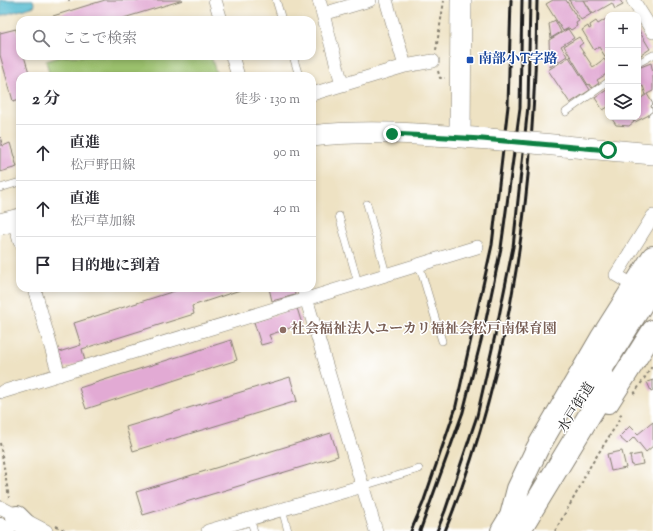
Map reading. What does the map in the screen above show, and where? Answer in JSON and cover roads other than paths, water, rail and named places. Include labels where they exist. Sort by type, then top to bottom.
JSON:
[{"type":"highway","points":[[510,526],[518,489],[537,449],[601,339],[653,257]]},
{"type":"highway","name":"水戸街道","points":[[510,526],[653,286]]},
{"type":"highway","name":"水戸街道","points":[[510,526],[536,501],[653,312]]},
{"type":"highway","points":[[536,501],[565,472],[653,331]]},
{"type":"main road","points":[[460,137],[461,0]]},
{"type":"main road","points":[[316,136],[392,134],[460,137],[653,154]]},
{"type":"street","points":[[216,0],[221,16]]},
{"type":"street","points":[[319,0],[342,84]]},
{"type":"street","points":[[323,14],[370,0]]},
{"type":"street","points":[[386,0],[405,66]]},
{"type":"street","points":[[633,0],[653,32]]},
{"type":"street","points":[[233,60],[237,72]]},
{"type":"street","points":[[316,93],[405,66],[435,63]]},
{"type":"street","points":[[631,284],[616,275],[653,216]]},
{"type":"street","points":[[11,222],[16,233]]},
{"type":"street","points":[[316,292],[358,283],[477,247]]},
{"type":"street","points":[[35,292],[59,375]]},
{"type":"street","points":[[2,392],[132,352],[305,294],[376,531]]},
{"type":"street","points":[[216,530],[252,525],[282,509],[363,486]]},
{"type":"street","points":[[9,517],[46,531]]},
{"type":"lane","points":[[276,0],[281,16]]},
{"type":"lane","points":[[641,61],[653,55]]},
{"type":"lane","points":[[294,60],[298,72]]},
{"type":"lane","points":[[566,112],[605,84]]},
{"type":"lane","points":[[0,188],[16,183]]},
{"type":"lane","points":[[367,204],[386,274]]},
{"type":"lane","points":[[339,216],[358,283]]},
{"type":"lane","points":[[419,264],[442,341]]},
{"type":"lane","points":[[363,486],[419,469]]},
{"type":"lane","points":[[282,509],[288,531]]},
{"type":"water","points":[[0,0],[33,0],[35,6],[0,16]]},
{"type":"railway","points":[[411,531],[423,503],[455,410],[492,245],[508,106],[511,0]]},
{"type":"railway","points":[[420,531],[463,412],[484,329],[501,248],[520,108],[522,0]]},
{"type":"railway","points":[[437,531],[477,416],[513,247],[528,106],[530,0]]},
{"type":"railway","points":[[445,531],[469,467],[488,402],[504,337],[516,270],[525,203],[531,135],[537,0]]},
{"type":"place","name":"南部小T字路","points":[[470,60]]},
{"type":"place","name":"社会福祉法人ユーカリ福祉会松戸南保育園","points":[[283,330]]}]
